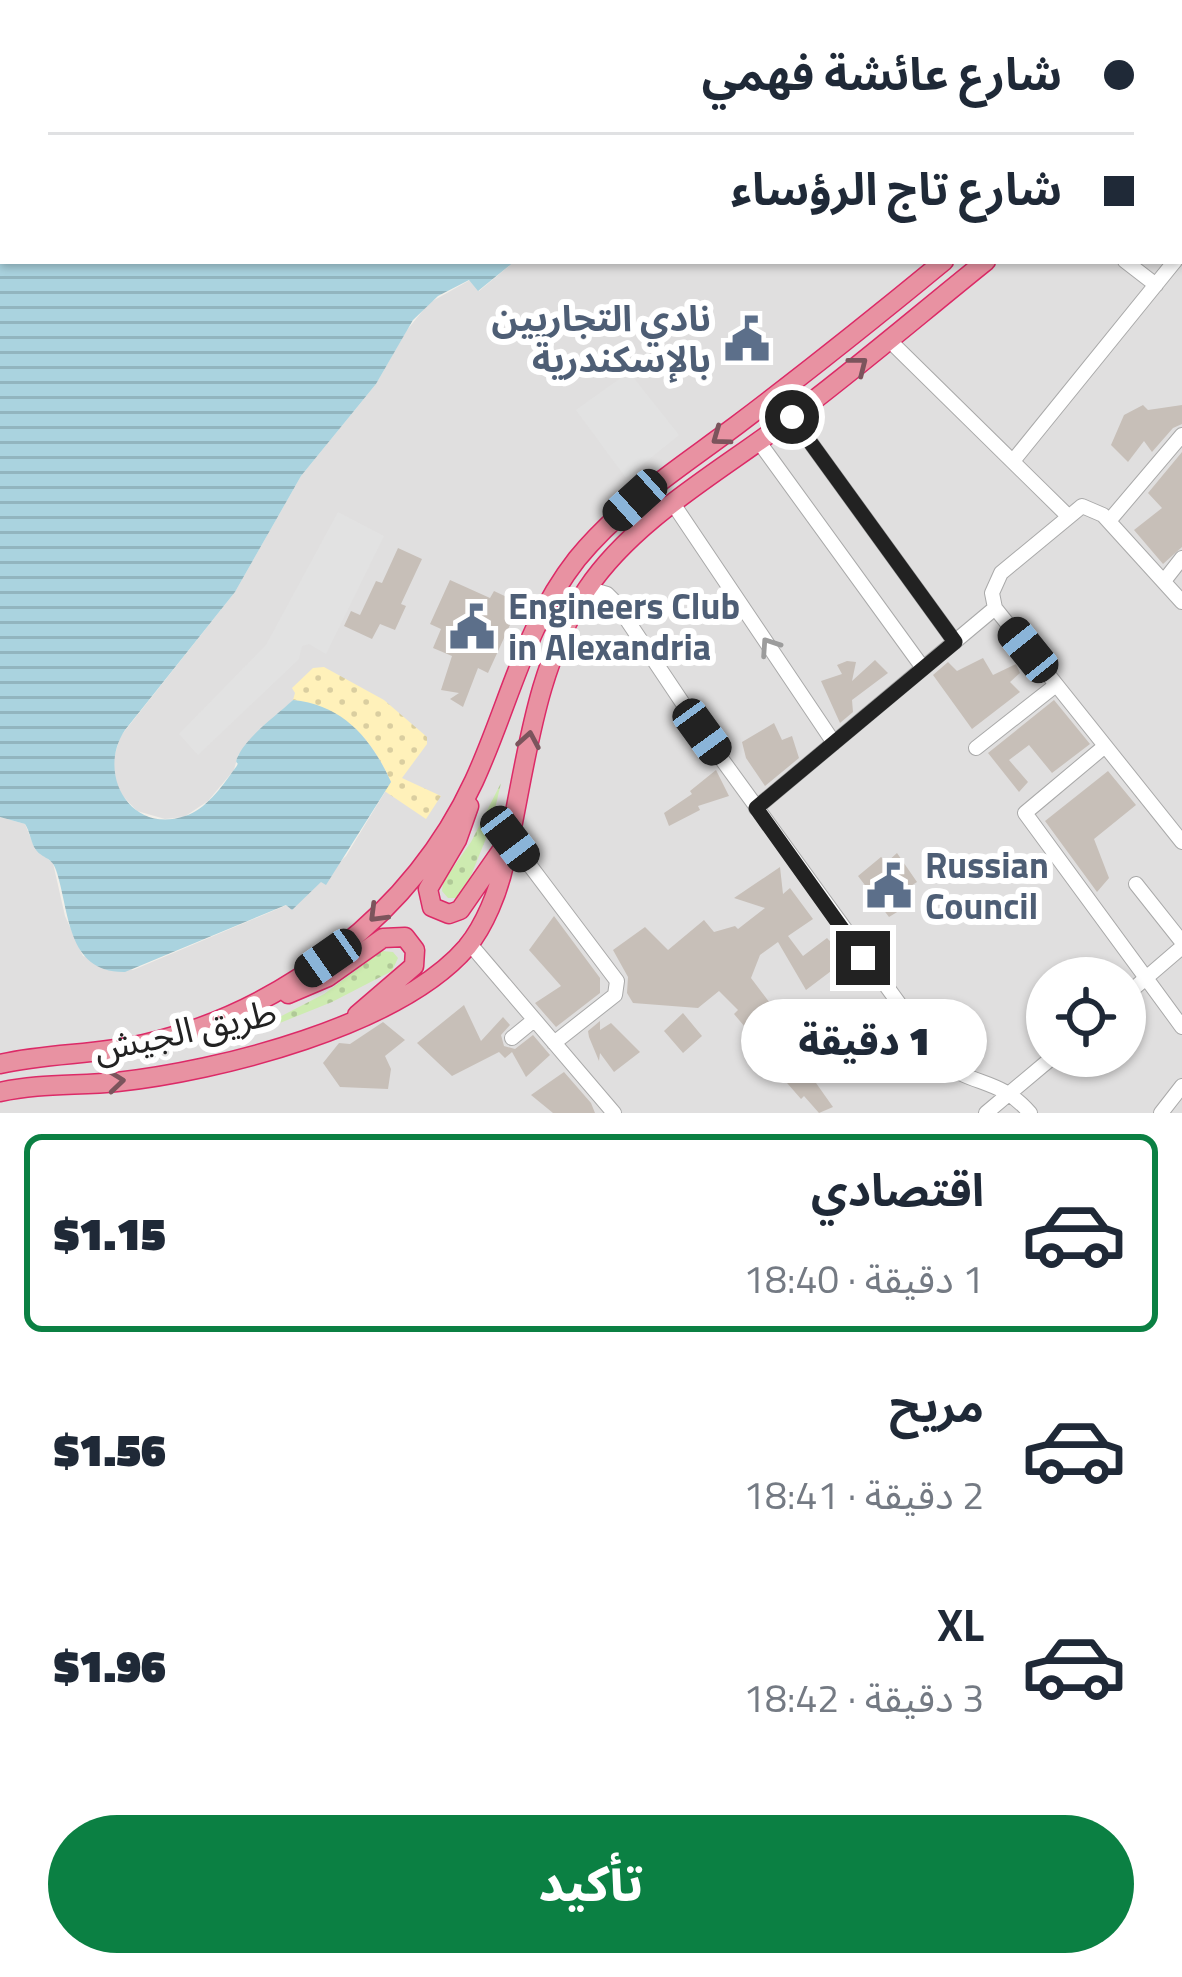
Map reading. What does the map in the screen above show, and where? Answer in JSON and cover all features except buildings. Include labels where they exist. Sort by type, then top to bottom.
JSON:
[{"type":"highway","name":"طريق الجيش","points":[[0,1064],[145,1043],[210,1023],[256,1003],[328,958],[378,914],[423,864],[473,783],[536,624],[557,586],[593,541],[635,500],[808,371],[940,264]]},
{"type":"highway","name":"طريق الجيش","points":[[0,1092],[171,1074],[253,1054],[350,1023],[427,981],[470,944],[488,911],[510,839],[538,698],[559,641],[587,588],[622,548],[674,505],[890,341],[982,264]]},
{"type":"highway","points":[[473,783],[458,841],[428,889],[432,907],[448,914],[460,910],[510,839]]},
{"type":"highway","points":[[256,1003],[328,977],[388,935],[405,937],[415,950],[414,966],[350,1023]]},
{"type":"street","points":[[1129,264],[1156,285]]},
{"type":"street","points":[[1012,461],[1173,264]]},
{"type":"street","points":[[890,341],[1067,515]]},
{"type":"street","points":[[792,417],[955,642]]},
{"type":"street","points":[[1109,521],[1182,435]]},
{"type":"street","points":[[759,442],[923,668]]},
{"type":"street","points":[[674,505],[834,743]]},
{"type":"street","points":[[1182,602],[1090,506],[1067,515],[997,579],[992,593],[995,608],[1182,842]]},
{"type":"street","points":[[1164,581],[1182,558]]},
{"type":"street","points":[[587,588],[615,602],[756,808],[940,1060],[951,1069],[1012,1091],[1030,1113]]},
{"type":"street","points":[[756,808],[995,608]]},
{"type":"street","points":[[976,748],[1056,685]]},
{"type":"street","points":[[1105,746],[1025,813],[1128,957]]},
{"type":"street","points":[[510,839],[617,981],[616,994],[554,1042]]},
{"type":"street","points":[[1136,884],[1182,945],[1146,977]]},
{"type":"street","points":[[470,944],[614,1113]]},
{"type":"street","points":[[1146,982],[1182,1028]]},
{"type":"street","points":[[512,1038],[534,1020]]},
{"type":"street","points":[[986,1113],[1029,1077]]},
{"type":"street","points":[[1161,1113],[1182,1086]]},
{"type":"shaded area","points":[[511,264],[1182,264],[1182,1113],[0,1113],[0,817],[25,824],[35,849],[53,863],[65,916],[83,956],[133,970],[287,905],[292,909],[346,856],[391,782],[311,702],[300,700],[293,700],[238,755],[234,770],[208,801],[184,817],[165,819],[137,811],[119,792],[112,765],[120,737],[235,592],[301,476],[376,384],[407,330],[429,303],[470,280],[479,291]]},
{"type":"shaded area","points":[[629,372],[679,435],[626,478],[576,410]]},
{"type":"shaded area","points":[[338,512],[384,536],[326,654],[309,644],[302,646],[299,659],[198,755],[179,734],[266,645]]},
{"type":"green space","points":[[501,783],[491,826],[464,893],[448,898],[442,891],[443,882],[471,842]]},
{"type":"green space","points":[[382,951],[398,958],[392,971],[270,1027],[268,1023],[324,994]]},
{"type":"sand","points":[[324,667],[384,700],[427,737],[427,744],[402,778],[441,796],[426,819],[383,790],[391,782],[374,751],[353,727],[327,709],[293,700],[292,688],[313,668]]},
{"type":"water","points":[[0,264],[511,264],[478,291],[469,280],[438,296],[413,320],[376,384],[301,476],[235,592],[125,730],[117,747],[114,764],[124,796],[148,817],[165,820],[185,816],[212,797],[236,767],[250,739],[293,700],[341,717],[374,751],[391,782],[326,885],[321,882],[292,910],[286,905],[125,972],[106,970],[81,951],[50,860],[36,850],[25,824],[0,817]]},
{"type":"place","name":"نادي التجاريين بالإسكندرية","points":[[747,339]]},
{"type":"place","name":"Engineers Club in Alexandria","points":[[472,627]]},
{"type":"place","name":"Russian Council","points":[[889,886]]},
{"type":"route","points":[[792,417],[955,642],[756,808],[863,958]]}]
